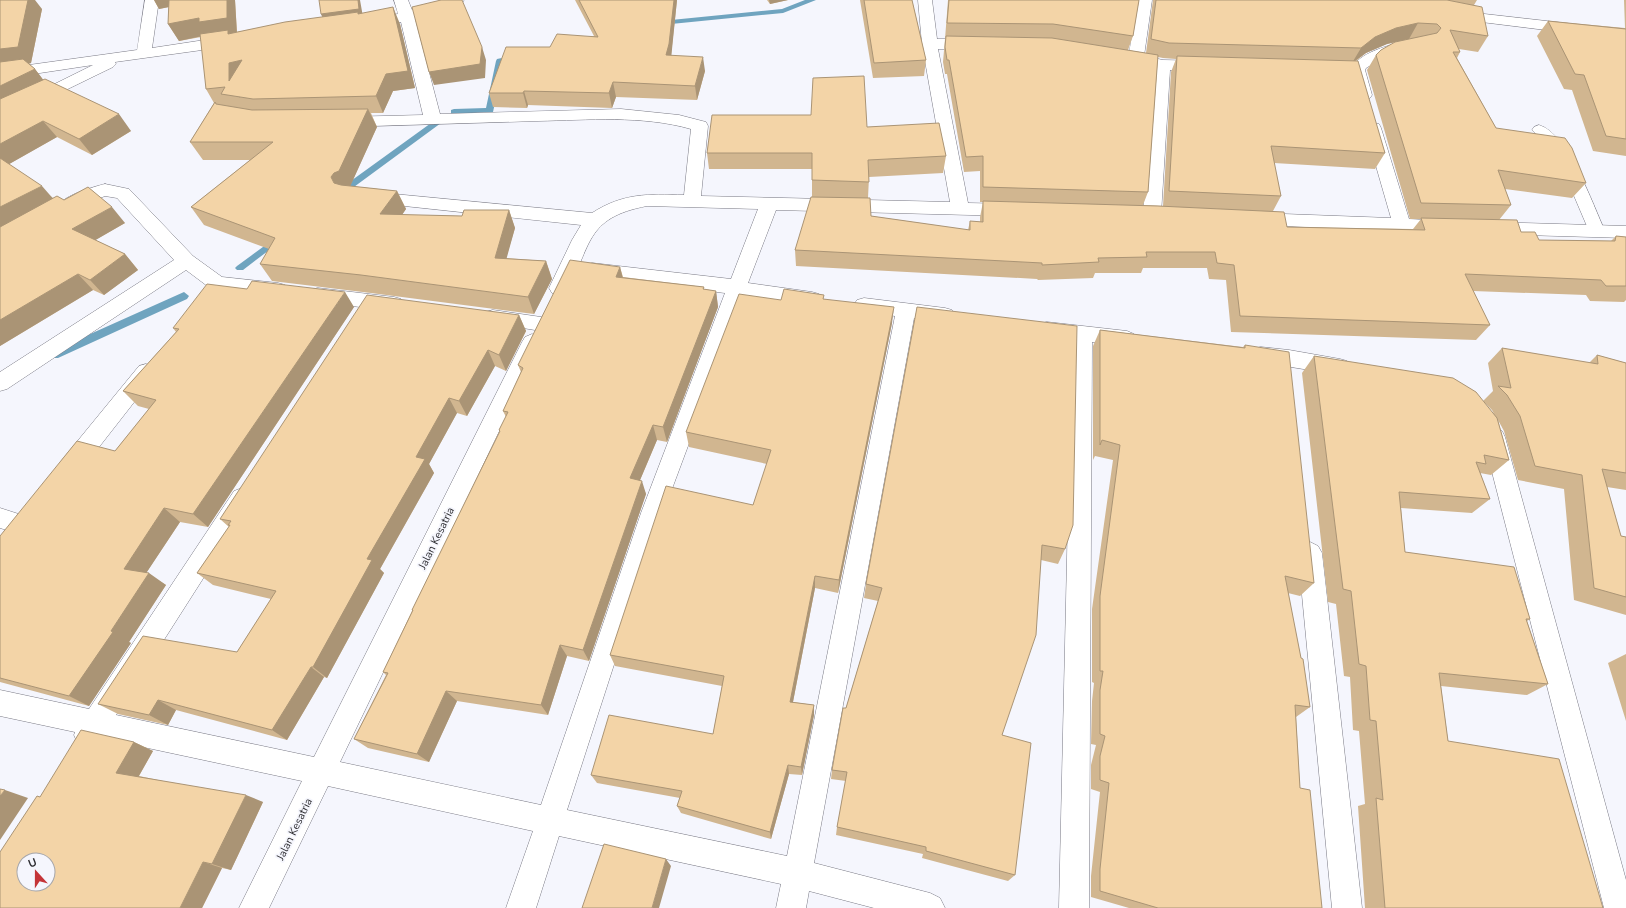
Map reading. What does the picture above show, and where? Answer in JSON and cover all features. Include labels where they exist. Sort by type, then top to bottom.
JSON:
[{"type":"street","points":[[144,53],[152,0]]},
{"type":"street","points":[[401,0],[407,17],[433,120]]},
{"type":"street","points":[[352,24],[407,17],[457,0]]},
{"type":"street","points":[[925,0],[930,44],[960,209]]},
{"type":"street","points":[[1136,59],[1145,0]]},
{"type":"street","points":[[1420,0],[1442,11],[1457,15],[1626,35]]},
{"type":"street","points":[[0,74],[244,40]]},
{"type":"street","points":[[930,44],[987,44]]},
{"type":"street","points":[[1402,226],[1368,111],[1349,70],[1380,54],[1404,46],[1416,45]]},
{"type":"street","points":[[1115,56],[1163,65],[1217,67]]},
{"type":"street","points":[[0,118],[102,68],[119,57]]},
{"type":"street","points":[[1152,214],[1163,65]]},
{"type":"street","points":[[326,122],[622,114],[679,120],[700,126],[692,201]]},
{"type":"street","points":[[56,212],[83,197],[105,190],[123,193],[212,289],[298,292],[410,306]]},
{"type":"street","points":[[358,197],[594,220]]},
{"type":"street","name":"Jalan Kesatria","points":[[254,908],[570,267],[587,229],[594,220],[604,212],[616,207],[631,202],[647,200],[1024,211]]},
{"type":"street","points":[[521,908],[652,513],[736,287],[769,203]]},
{"type":"street","points":[[1238,218],[1402,226],[1626,232]]},
{"type":"street","points":[[0,382],[186,261]]},
{"type":"street","points":[[570,267],[736,287],[762,293],[960,317]]},
{"type":"street","points":[[358,321],[371,301]]},
{"type":"street","points":[[791,908],[906,310]]},
{"type":"street","points":[[472,314],[541,324]]},
{"type":"street","points":[[1029,326],[1146,341]]},
{"type":"street","points":[[1074,908],[1082,333]]},
{"type":"street","points":[[1241,353],[1290,370],[1358,370]]},
{"type":"street","points":[[58,481],[157,358]]},
{"type":"street","points":[[1486,420],[1492,431],[1618,908]]},
{"type":"street","points":[[77,750],[254,479]]},
{"type":"street","points":[[0,518],[22,526]]},
{"type":"street","points":[[1307,531],[1348,908]]},
{"type":"street","points":[[0,703],[797,873],[930,908]]},
{"type":"lane","points":[[1538,130],[1555,145],[1567,163],[1598,231]]},
{"type":"building","points":[[0,0],[28,0],[18,47],[0,49]]},
{"type":"building","points":[[169,0],[227,0],[227,18],[199,22],[199,18],[168,24]]},
{"type":"building","points":[[319,0],[358,0],[359,9],[321,14]]},
{"type":"building","points":[[441,0],[462,0],[482,47],[480,64],[429,72],[412,7]]},
{"type":"building","points":[[579,0],[674,0],[669,44],[666,55],[703,57],[695,86],[613,82],[609,93],[524,91],[523,93],[489,93],[506,47],[550,47],[557,34],[598,37]]},
{"type":"building","points":[[864,0],[912,0],[926,60],[874,63]]},
{"type":"building","points":[[949,0],[1139,0],[1133,36],[1053,24],[947,23]]},
{"type":"building","points":[[1156,0],[1447,0],[1482,7],[1488,36],[1450,30],[1460,52],[1453,52],[1496,128],[1565,138],[1572,148],[1586,183],[1498,170],[1511,205],[1421,203],[1376,55],[1381,50],[1395,42],[1437,33],[1441,28],[1437,24],[1418,23],[1396,28],[1375,37],[1361,48],[1169,43],[1151,39]]},
{"type":"building","points":[[393,7],[408,71],[386,74],[376,96],[253,99],[221,94],[225,87],[206,89],[200,34],[228,30],[228,34],[285,22],[358,12],[358,14]],"holes":[[[242,60],[229,81],[229,63]]]},
{"type":"building","points":[[1548,21],[1626,29],[1626,139],[1606,136],[1584,75],[1575,74]]},
{"type":"building","points":[[946,36],[1052,38],[1158,55],[1148,192],[983,187],[983,156],[966,157],[949,60],[947,60],[945,47]]},
{"type":"building","points":[[1177,56],[1358,61],[1385,153],[1271,146],[1281,196],[1169,191]]},
{"type":"building","points":[[23,59],[35,69],[0,86],[0,62]]},
{"type":"building","points":[[864,76],[867,127],[939,123],[946,156],[868,160],[869,182],[812,180],[812,153],[707,153],[712,115],[811,115],[813,78]]},
{"type":"building","points":[[45,79],[119,114],[79,139],[43,121],[0,144],[0,99]]},
{"type":"building","points":[[215,102],[216,104],[252,110],[368,109],[339,171],[334,173],[331,177],[334,183],[397,191],[380,214],[462,216],[464,210],[509,210],[495,258],[546,261],[528,297],[361,275],[260,264],[275,238],[191,207],[273,142],[190,142]]},
{"type":"building","points":[[0,158],[42,186],[0,207]]},
{"type":"building","points":[[88,187],[112,207],[72,229],[125,254],[90,280],[78,274],[0,320],[0,227],[57,196],[64,200]]},
{"type":"building","points":[[811,197],[870,198],[871,216],[970,230],[970,221],[983,222],[983,201],[1158,206],[1284,212],[1287,227],[1425,230],[1421,218],[1517,220],[1521,232],[1535,232],[1539,240],[1615,241],[1616,236],[1626,237],[1626,286],[1606,286],[1601,280],[1465,274],[1490,325],[1240,316],[1234,265],[1217,263],[1215,252],[1146,252],[1147,257],[1098,258],[1099,262],[1042,265],[1042,263],[795,250]]},
{"type":"building","points":[[570,260],[620,267],[616,277],[704,287],[703,289],[716,291],[663,427],[653,425],[630,478],[642,481],[583,650],[560,645],[541,705],[446,691],[417,754],[354,739],[388,673],[383,672],[412,610],[500,431],[499,430],[508,412],[503,411],[523,368],[518,365]]},
{"type":"building","points":[[252,281],[345,292],[193,514],[164,508],[124,569],[149,573],[111,631],[113,632],[69,696],[0,678],[0,536],[77,441],[115,451],[156,400],[123,391],[179,329],[173,328],[207,284],[247,289]]},
{"type":"building","points":[[784,289],[824,295],[823,299],[894,307],[839,580],[815,576],[790,702],[814,705],[801,767],[788,765],[770,832],[677,806],[682,791],[591,775],[609,715],[713,734],[724,676],[610,655],[666,486],[753,505],[771,450],[686,432],[739,294],[781,300]]},
{"type":"building","points":[[367,295],[519,315],[499,355],[488,350],[459,401],[449,398],[416,457],[425,459],[367,559],[372,560],[313,667],[311,667],[272,730],[158,700],[149,715],[98,704],[143,636],[237,652],[276,591],[197,573],[230,525],[228,525],[231,521],[220,519]]},
{"type":"building","points":[[917,307],[1077,326],[1073,525],[1065,549],[1042,545],[1036,635],[1002,735],[1031,743],[1015,875],[926,851],[926,847],[837,827],[847,772],[832,770],[843,708],[846,708],[882,588],[866,584]]},
{"type":"building","points":[[1100,330],[1245,348],[1245,345],[1289,352],[1314,583],[1285,576],[1301,658],[1303,659],[1310,707],[1295,705],[1300,788],[1310,790],[1322,908],[1158,908],[1100,891],[1100,869],[1109,783],[1100,780],[1100,756],[1105,736],[1100,734],[1100,690],[1103,671],[1100,671],[1100,596],[1120,445],[1102,440],[1100,445]]},
{"type":"building","points":[[1502,348],[1598,364],[1597,355],[1626,363],[1626,473],[1602,469],[1621,536],[1626,537],[1626,597],[1594,588],[1582,475],[1535,466],[1520,416],[1507,395],[1498,386],[1511,388]]},
{"type":"building","points":[[1314,356],[1453,378],[1476,392],[1497,418],[1509,460],[1484,455],[1486,464],[1476,462],[1490,499],[1399,492],[1405,552],[1514,567],[1530,619],[1526,619],[1548,684],[1439,673],[1448,741],[1559,759],[1603,908],[1385,908],[1376,798],[1383,800],[1376,721],[1370,720],[1366,666],[1359,664],[1351,591],[1343,589]]},
{"type":"building","points":[[81,730],[134,742],[116,773],[246,795],[212,864],[203,862],[180,908],[0,908],[0,852],[37,796],[40,797]]},
{"type":"building","points":[[0,789],[5,790],[0,796]]},
{"type":"building","points":[[604,844],[666,859],[652,908],[582,908]]},
{"type":"waterway","points":[[661,23],[783,11],[812,0]]},
{"type":"waterway","points":[[454,112],[490,110],[500,61],[516,57]]},
{"type":"waterway","points":[[340,193],[438,121]]},
{"type":"waterway","points":[[240,268],[278,239]]},
{"type":"waterway","points":[[54,355],[184,296]]}]
